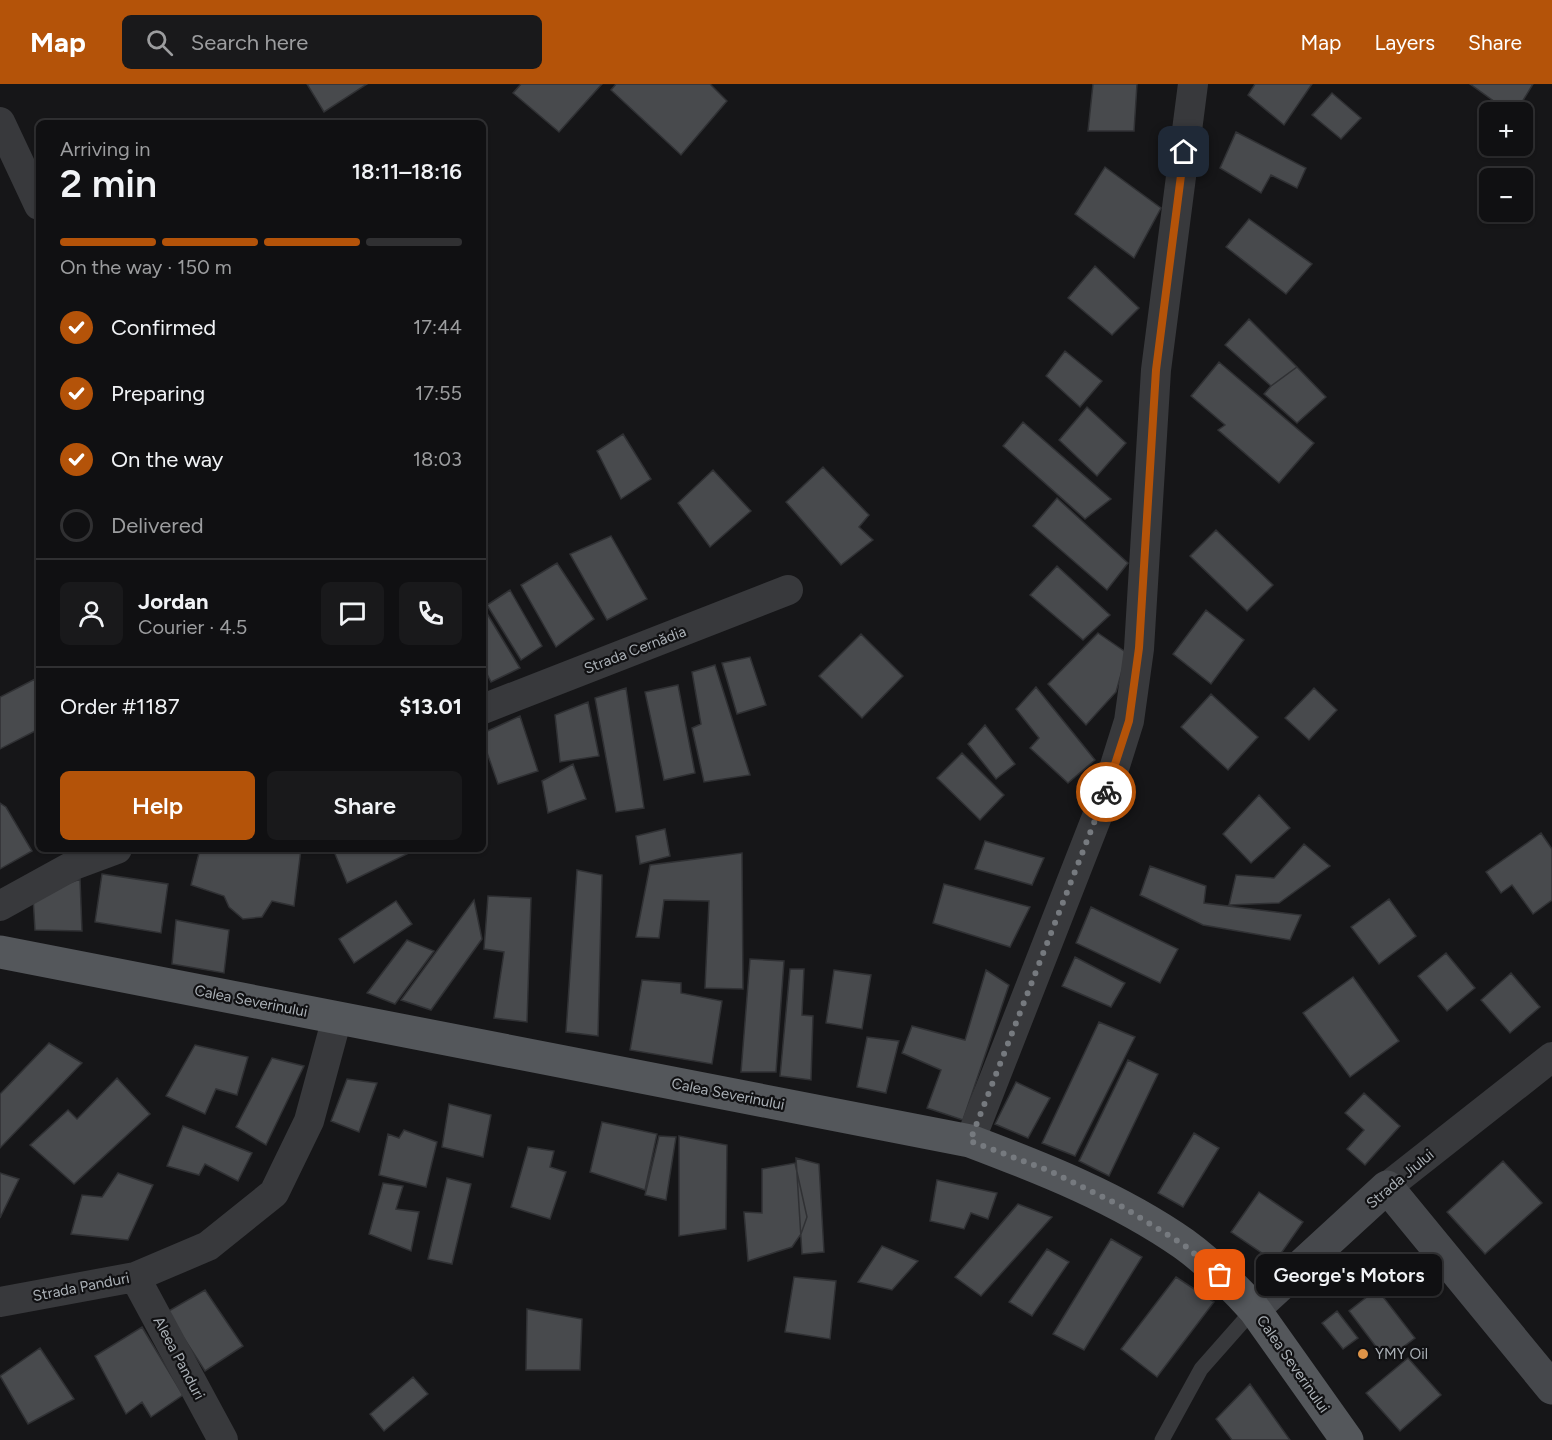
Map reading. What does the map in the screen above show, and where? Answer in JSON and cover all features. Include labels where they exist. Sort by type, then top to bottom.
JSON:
[{"type":"main road","name":"Calea Severinului","points":[[0,952],[970,1141],[1050,1171],[1123,1207],[1184,1245],[1237,1290],[1254,1309],[1347,1440]]},
{"type":"street","points":[[970,1141],[1107,791],[1129,721],[1139,648],[1156,370],[1193,84]]},
{"type":"street","points":[[0,122],[36,199]]},
{"type":"street","name":"Strada Cernădia","points":[[486,708],[788,590]]},
{"type":"street","points":[[0,906],[74,864],[108,852]]},
{"type":"street","name":"Strada Panduri","points":[[0,1302],[135,1277],[208,1246],[274,1193],[309,1121],[337,1018]]},
{"type":"street","name":"Strada Jiului","points":[[1254,1309],[1387,1187],[1552,1057]]},
{"type":"street","points":[[1387,1187],[1552,1388]]},
{"type":"street","name":"Aleea Panduri","points":[[135,1277],[223,1440]]},
{"type":"lane","points":[[1162,1440],[1201,1369],[1254,1309]]},
{"type":"building","points":[[307,84],[367,84],[324,112]]},
{"type":"building","points":[[521,84],[602,84],[559,132],[513,93]]},
{"type":"building","points":[[616,84],[710,84],[727,101],[681,155],[611,90]]},
{"type":"building","points":[[1093,84],[1137,84],[1134,131],[1088,131]]},
{"type":"building","points":[[1255,84],[1312,84],[1284,125],[1248,95]]},
{"type":"building","points":[[1470,84],[1533,84],[1522,102],[1495,102]]},
{"type":"building","points":[[1332,93],[1361,118],[1341,139],[1312,115]]},
{"type":"building","points":[[1236,132],[1306,168],[1297,188],[1271,175],[1261,193],[1220,168]]},
{"type":"building","points":[[1105,167],[1161,208],[1134,258],[1075,214]]},
{"type":"building","points":[[1249,219],[1312,264],[1286,294],[1226,247]]},
{"type":"building","points":[[1095,266],[1139,308],[1112,335],[1068,298]]},
{"type":"building","points":[[1249,319],[1297,367],[1271,386],[1225,345]]},
{"type":"building","points":[[1065,351],[1102,381],[1080,407],[1046,376]]},
{"type":"building","points":[[1219,362],[1314,443],[1279,483],[1218,430],[1225,425],[1191,396]]},
{"type":"building","points":[[1297,367],[1326,397],[1297,423],[1264,394]]},
{"type":"building","points":[[1087,407],[1126,443],[1097,476],[1059,440]]},
{"type":"building","points":[[1023,422],[1111,499],[1085,519],[1003,446]]},
{"type":"building","points":[[623,434],[651,479],[621,499],[597,451]]},
{"type":"building","points":[[823,467],[869,515],[859,527],[873,540],[841,565],[786,502]]},
{"type":"building","points":[[713,470],[751,511],[710,547],[678,503]]},
{"type":"building","points":[[1057,498],[1128,563],[1107,590],[1033,526]]},
{"type":"building","points":[[1216,530],[1273,585],[1247,611],[1190,556]]},
{"type":"building","points":[[611,536],[647,599],[607,620],[570,554]]},
{"type":"building","points":[[557,563],[594,619],[556,647],[521,585]]},
{"type":"building","points":[[1057,566],[1110,615],[1083,640],[1030,595]]},
{"type":"building","points":[[510,590],[542,646],[521,660],[487,605]]},
{"type":"building","points":[[1206,610],[1244,640],[1211,684],[1173,654]]},
{"type":"building","points":[[486,612],[520,668],[491,682],[486,672]]},
{"type":"building","points":[[1098,633],[1127,653],[1116,692],[1086,725],[1048,684]]},
{"type":"building","points":[[861,634],[903,676],[862,718],[819,676]]},
{"type":"building","points":[[750,657],[766,705],[737,714],[722,663]]},
{"type":"building","points":[[715,665],[750,775],[704,782],[692,728],[701,724],[692,672]]},
{"type":"building","points":[[36,680],[36,731],[0,749],[0,697]]},
{"type":"building","points":[[678,685],[695,773],[664,780],[645,692]]},
{"type":"building","points":[[1036,687],[1095,760],[1068,783],[1030,748],[1039,738],[1016,709]]},
{"type":"building","points":[[626,688],[644,808],[616,812],[595,698]]},
{"type":"building","points":[[1314,688],[1337,710],[1309,740],[1285,718]]},
{"type":"building","points":[[1211,694],[1258,737],[1228,770],[1181,727]]},
{"type":"building","points":[[588,702],[599,756],[560,762],[555,715]]},
{"type":"building","points":[[520,716],[538,771],[498,784],[486,750],[486,732]]},
{"type":"building","points":[[985,725],[1015,764],[996,779],[968,744]]},
{"type":"building","points":[[962,753],[1004,795],[980,820],[937,778]]},
{"type":"building","points":[[573,764],[586,799],[548,813],[542,781]]},
{"type":"building","points":[[1259,795],[1290,828],[1251,863],[1223,834]]},
{"type":"building","points":[[0,803],[6,807],[32,851],[0,869]]},
{"type":"building","points":[[665,829],[670,856],[640,864],[636,836]]},
{"type":"building","points":[[1541,833],[1552,849],[1552,900],[1533,914],[1512,885],[1501,893],[1486,872]]},
{"type":"building","points":[[985,841],[1044,858],[1032,885],[975,869]]},
{"type":"building","points":[[1304,844],[1330,866],[1279,903],[1229,905],[1236,875],[1274,878]]},
{"type":"building","points":[[199,852],[301,852],[294,906],[272,901],[262,917],[243,919],[229,907],[224,896],[191,885]]},
{"type":"building","points":[[334,852],[406,852],[407,854],[347,883]]},
{"type":"building","points":[[742,853],[743,989],[705,988],[709,901],[664,900],[659,938],[636,937],[650,865]]},
{"type":"building","points":[[1150,866],[1206,886],[1204,903],[1301,915],[1290,940],[1203,925],[1140,895]]},
{"type":"building","points":[[577,870],[602,875],[598,1036],[566,1032]]},
{"type":"building","points":[[102,874],[168,884],[161,933],[95,922]]},
{"type":"building","points":[[80,879],[82,931],[35,930],[33,897]]},
{"type":"building","points":[[944,884],[1030,907],[1010,947],[933,923]]},
{"type":"building","points":[[488,896],[531,898],[527,1022],[494,1018],[504,952],[484,949]]},
{"type":"building","points":[[1389,899],[1416,936],[1379,964],[1351,927]]},
{"type":"building","points":[[474,900],[482,939],[431,1010],[401,1000]]},
{"type":"building","points":[[396,901],[412,924],[354,963],[339,939]]},
{"type":"building","points":[[1091,907],[1178,949],[1160,983],[1076,943]]},
{"type":"building","points":[[176,920],[229,930],[224,973],[172,964]]},
{"type":"building","points":[[407,940],[434,951],[395,1004],[367,993]]},
{"type":"building","points":[[1446,953],[1475,988],[1447,1011],[1418,976]]},
{"type":"building","points":[[1075,957],[1125,983],[1111,1007],[1062,986]]},
{"type":"building","points":[[750,959],[784,961],[776,1072],[741,1072]]},
{"type":"building","points":[[790,969],[804,969],[802,1015],[813,1016],[811,1080],[780,1076]]},
{"type":"building","points":[[834,970],[871,975],[862,1029],[826,1023]]},
{"type":"building","points":[[986,970],[1009,985],[963,1120],[927,1108],[941,1070],[902,1053],[912,1026],[965,1040]]},
{"type":"building","points":[[1511,973],[1540,1007],[1510,1033],[1481,1000]]},
{"type":"building","points":[[1353,977],[1399,1041],[1350,1077],[1303,1013]]},
{"type":"building","points":[[642,980],[681,983],[681,993],[722,1001],[712,1064],[630,1050]]},
{"type":"building","points":[[1099,1022],[1135,1037],[1075,1156],[1042,1143]]},
{"type":"building","points":[[867,1037],[899,1041],[886,1093],[857,1087]]},
{"type":"building","points":[[49,1043],[82,1063],[0,1148],[0,1094]]},
{"type":"building","points":[[195,1045],[248,1057],[237,1095],[216,1089],[205,1114],[166,1096]]},
{"type":"building","points":[[272,1058],[304,1066],[266,1145],[236,1127]]},
{"type":"building","points":[[1128,1060],[1158,1074],[1109,1176],[1079,1161]]},
{"type":"building","points":[[117,1078],[150,1114],[74,1184],[30,1145],[68,1110],[77,1119]]},
{"type":"building","points":[[347,1079],[377,1083],[359,1132],[331,1121]]},
{"type":"building","points":[[1016,1082],[1050,1098],[1028,1138],[995,1124]]},
{"type":"building","points":[[1364,1093],[1400,1126],[1365,1165],[1347,1149],[1364,1130],[1345,1113]]},
{"type":"building","points":[[449,1104],[491,1115],[483,1157],[442,1147]]},
{"type":"building","points":[[602,1122],[657,1134],[645,1190],[590,1172]]},
{"type":"building","points":[[183,1126],[252,1153],[238,1181],[205,1164],[199,1175],[167,1166]]},
{"type":"building","points":[[404,1130],[437,1142],[426,1187],[379,1175],[388,1134],[399,1138]]},
{"type":"building","points":[[1194,1133],[1219,1148],[1183,1207],[1158,1193]]},
{"type":"building","points":[[659,1136],[676,1137],[666,1200],[645,1195]]},
{"type":"building","points":[[679,1136],[727,1145],[726,1229],[679,1236]]},
{"type":"building","points":[[528,1147],[554,1151],[550,1167],[566,1172],[550,1219],[511,1207]]},
{"type":"building","points":[[796,1158],[819,1164],[824,1252],[802,1254]]},
{"type":"building","points":[[1503,1161],[1542,1203],[1485,1254],[1447,1212]]},
{"type":"building","points":[[795,1163],[807,1217],[801,1234],[792,1247],[748,1261],[744,1212],[762,1213],[762,1169]]},
{"type":"building","points":[[0,1173],[19,1179],[0,1218]]},
{"type":"building","points":[[118,1173],[153,1185],[128,1240],[71,1234],[82,1195],[102,1197]]},
{"type":"building","points":[[447,1178],[471,1184],[452,1264],[428,1259]]},
{"type":"building","points":[[937,1180],[997,1193],[988,1219],[971,1213],[964,1229],[930,1221]]},
{"type":"building","points":[[383,1183],[403,1186],[396,1209],[419,1212],[411,1251],[369,1234]]},
{"type":"building","points":[[1259,1192],[1303,1222],[1275,1262],[1231,1232]]},
{"type":"building","points":[[1018,1204],[1052,1217],[981,1296],[955,1277]]},
{"type":"building","points":[[1111,1239],[1142,1257],[1084,1350],[1053,1334]]},
{"type":"building","points":[[882,1246],[918,1261],[892,1290],[858,1282]]},
{"type":"building","points":[[1047,1249],[1069,1262],[1032,1316],[1009,1302]]},
{"type":"building","points":[[794,1277],[836,1281],[830,1339],[785,1332]]},
{"type":"building","points":[[1176,1277],[1214,1302],[1157,1377],[1121,1349]]},
{"type":"building","points":[[1377,1289],[1415,1338],[1386,1360],[1349,1311]]},
{"type":"building","points":[[205,1290],[243,1346],[205,1371],[167,1312]]},
{"type":"building","points":[[527,1309],[582,1319],[580,1370],[526,1370]]},
{"type":"building","points":[[1337,1311],[1358,1338],[1343,1349],[1322,1323]]},
{"type":"building","points":[[142,1327],[183,1395],[151,1417],[142,1402],[126,1414],[95,1356]]},
{"type":"building","points":[[40,1348],[74,1399],[28,1424],[0,1376]]},
{"type":"building","points":[[1408,1358],[1441,1395],[1400,1431],[1366,1393]]},
{"type":"building","points":[[413,1377],[428,1394],[384,1431],[370,1414]]},
{"type":"building","points":[[1250,1384],[1290,1440],[1232,1440],[1216,1419]]},
{"type":"way so far","points":[[1106,792],[970,1141],[1050,1171],[1123,1207],[1184,1245],[1220,1275]]},
{"type":"place","name":"George's Motors","points":[[1220,1275]]},
{"type":"place","name":"YMY Oil","points":[[1363,1354]]},
{"type":"route","points":[[1106,792],[1129,721],[1139,648],[1156,370],[1184,152]]}]
